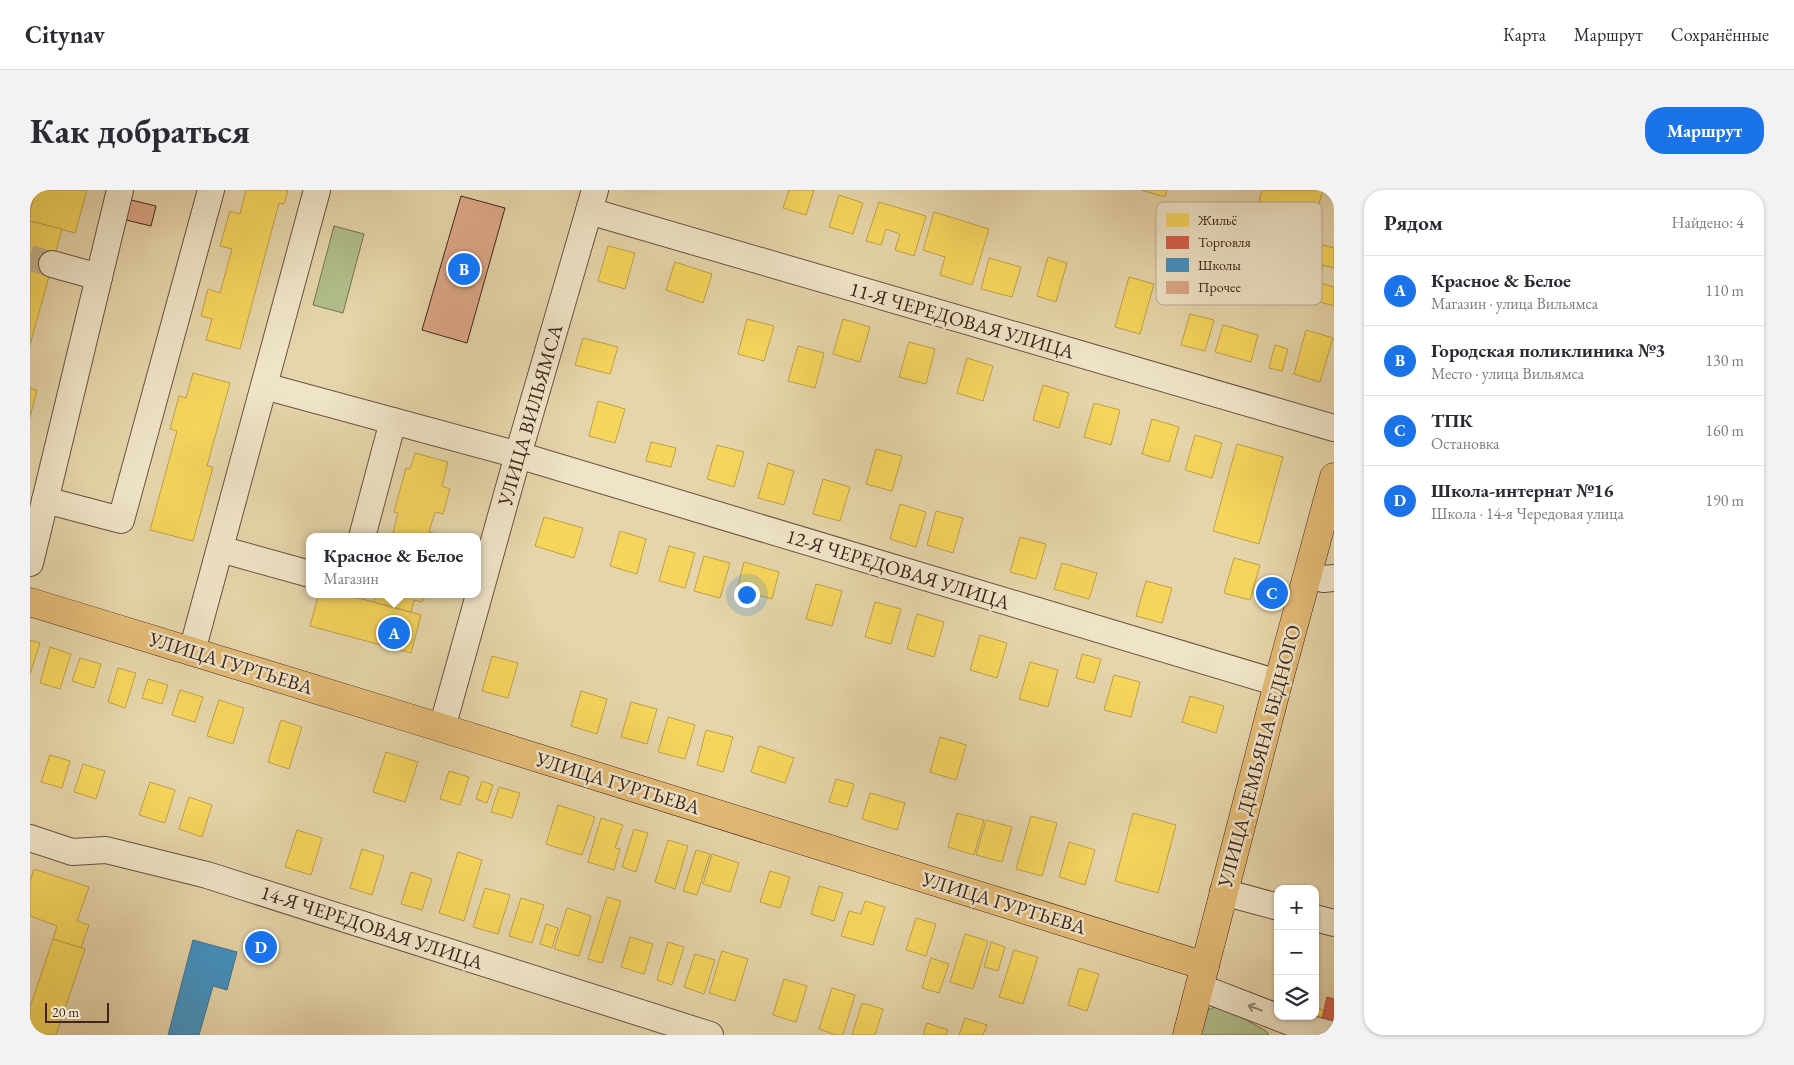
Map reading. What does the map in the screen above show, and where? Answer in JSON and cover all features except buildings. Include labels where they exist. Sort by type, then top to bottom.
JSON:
[{"type":"main road","name":"УЛИЦА ДЕМЬЯНА БЕДНОГО","points":[[1187,1035],[1278,683],[1334,477]]},
{"type":"main road","name":"УЛИЦА ГУРТЬЕВА","points":[[30,602],[442,728],[1202,976]]},
{"type":"street","points":[[30,563],[120,190]]},
{"type":"street","points":[[45,500],[121,520],[211,190]]},
{"type":"street","points":[[192,651],[317,190]]},
{"type":"street","name":"11-Я ЧЕРЕДОВАЯ УЛИЦА","points":[[594,195],[1334,428]]},
{"type":"street","name":"УЛИЦА ВИЛЬЯМСА","points":[[481,588],[594,195]]},
{"type":"street","points":[[52,264],[99,277]]},
{"type":"street","name":"12-Я ЧЕРЕДОВАЯ УЛИЦА","points":[[264,386],[518,455],[1278,683]]},
{"type":"street","points":[[363,533],[394,421]]},
{"type":"street","points":[[220,549],[306,573]]},
{"type":"street","points":[[1307,575],[1324,579],[1334,578]]},
{"type":"street","name":"УЛИЦА ВИЛЬЯМСА","points":[[442,728],[478,598]]},
{"type":"street","name":"14-Я ЧЕРЕДОВАЯ УЛИЦА","points":[[30,838],[72,852],[106,850],[208,875],[710,1035]]},
{"type":"street","points":[[1223,892],[1274,906]]},
{"type":"street","points":[[1319,919],[1334,923]]},
{"type":"street","points":[[1202,976],[1302,1031],[1334,1035]]},
{"type":"green space","points":[[334,226],[364,234],[343,313],[313,305]]},
{"type":"green space","points":[[1221,1006],[1266,1031],[1269,1035],[1197,1035],[1205,1012],[1214,1007]]},
{"type":"tunnel","points":[[30,258],[52,264]]},
{"type":"place","name":"Городская поликлиника №3","points":[[464,269]]},
{"type":"place","name":"ТПК","points":[[1272,593]]},
{"type":"place","name":"Красное & Белое","points":[[394,633]]},
{"type":"place","name":"Школа-интернат №16","points":[[261,947]]}]
